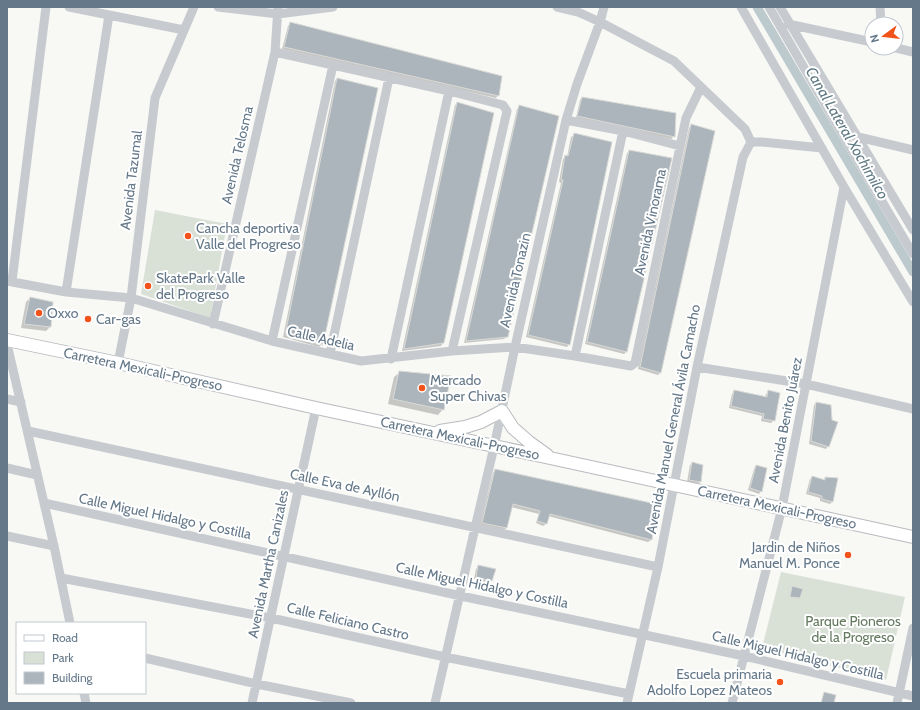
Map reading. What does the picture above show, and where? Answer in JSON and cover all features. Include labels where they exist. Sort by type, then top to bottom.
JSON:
[{"type":"main road","name":"Carretera Mexicali-Progreso","points":[[7,340],[118,363],[316,408],[434,432],[494,447],[913,536]]},
{"type":"main road","points":[[434,432],[465,427],[481,422],[502,411],[513,428],[550,458]]},
{"type":"street","points":[[9,281],[46,7]]},
{"type":"street","points":[[68,7],[184,30]]},
{"type":"street","points":[[188,7],[189,19]]},
{"type":"street","name":"Avenida Tazumal","points":[[118,363],[131,298],[155,98],[194,7]]},
{"type":"street","points":[[218,7],[278,11],[333,7]]},
{"type":"street","points":[[557,7],[576,10],[674,61],[745,129],[750,142],[822,148]]},
{"type":"street","name":"Avenida Tonazin","points":[[435,703],[494,447],[566,120],[604,7]]},
{"type":"street","points":[[741,7],[844,187],[913,302]]},
{"type":"street","points":[[769,7],[785,25],[856,136],[913,230]]},
{"type":"street","points":[[780,7],[785,25],[844,136],[913,254]]},
{"type":"street","name":"Avenida Telosma","points":[[213,324],[275,52],[278,11]]},
{"type":"street","points":[[66,292],[109,15]]},
{"type":"street","points":[[785,25],[864,40]]},
{"type":"street","points":[[275,52],[449,91],[503,105],[506,108],[507,111],[452,351]]},
{"type":"street","points":[[272,341],[333,65]]},
{"type":"street","points":[[330,354],[389,78]]},
{"type":"street","name":"Avenida Vinorama","points":[[634,365],[686,118],[701,86]]},
{"type":"street","points":[[391,359],[449,91]]},
{"type":"street","points":[[566,120],[680,146]]},
{"type":"street","points":[[576,356],[623,132]]},
{"type":"street","points":[[844,136],[856,136],[913,150]]},
{"type":"street","name":"Avenida Manuel General Ávila Camacho","points":[[628,699],[675,486],[697,367],[743,157],[750,142]]},
{"type":"street","name":"Avenida Benito Juárez","points":[[732,703],[782,508],[844,187]]},
{"type":"street","name":"Calle Adelia","points":[[9,281],[66,292],[131,298],[272,341],[361,361],[391,359],[452,351],[515,347],[631,366],[634,365]]},
{"type":"street","points":[[7,344],[54,546],[70,622]]},
{"type":"street","points":[[697,367],[806,384],[913,409]]},
{"type":"street","points":[[7,399],[21,402]]},
{"type":"street","name":"Avenida Martha Canizales","points":[[252,703],[316,408]]},
{"type":"street","name":"Calle Eva de Ayllón","points":[[28,431],[658,567]]},
{"type":"street","points":[[7,468],[37,475]]},
{"type":"street","name":"Calle Miguel Hidalgo y Costilla","points":[[44,503],[744,656],[913,696]]},
{"type":"street","points":[[7,536],[54,546]]},
{"type":"street","name":"Calle Feliciano Castro","points":[[61,578],[271,618],[628,699]]},
{"type":"street","points":[[897,703],[913,628]]},
{"type":"street","points":[[146,658],[257,684],[351,703]]},
{"type":"green space","points":[[155,210],[227,224],[210,318],[141,294]]},
{"type":"green space","name":"Parque Pioneros de la Progreso","points":[[781,572],[905,597],[886,680],[762,648]]},
{"type":"building","points":[[290,22],[502,76],[499,96],[284,47]]},
{"type":"building","points":[[337,78],[378,88],[323,345],[285,335]]},
{"type":"building","points":[[582,97],[676,113],[675,137],[577,116]]},
{"type":"building","points":[[457,102],[494,113],[444,343],[404,349]]},
{"type":"building","points":[[519,105],[559,116],[508,337],[466,341]]},
{"type":"building","points":[[691,124],[715,131],[661,373],[640,367]]},
{"type":"building","points":[[574,133],[612,142],[570,345],[528,335],[563,180],[561,180],[565,155],[568,156]]},
{"type":"building","points":[[629,150],[672,158],[627,352],[587,342]]},
{"type":"building","name":"Oxxo","points":[[30,297],[53,302],[51,327],[24,324]]},
{"type":"building","name":"Mercado Super Chivas","points":[[399,371],[451,376],[444,410],[393,399]]},
{"type":"building","points":[[734,390],[767,397],[768,390],[780,393],[775,421],[763,419],[764,414],[731,406]]},
{"type":"building","points":[[816,402],[831,405],[832,420],[838,422],[829,447],[811,441]]},
{"type":"building","points":[[692,462],[703,465],[701,482],[689,480]]},
{"type":"building","points":[[756,465],[767,468],[762,492],[750,488]]},
{"type":"building","points":[[495,469],[656,504],[652,540],[550,514],[547,524],[537,521],[540,511],[513,504],[507,528],[482,523]]},
{"type":"building","points":[[812,476],[825,480],[825,477],[838,478],[833,502],[822,499],[822,496],[808,492]]},
{"type":"building","points":[[478,565],[496,569],[492,581],[476,577]]},
{"type":"building","points":[[792,586],[803,589],[800,598],[790,597]]},
{"type":"building","points":[[824,692],[836,695],[834,703],[821,703]]},
{"type":"waterway","name":"Canal Lateral Xochimilco","points":[[757,7],[913,272]]},
{"type":"place","name":"Cancha deportiva Valle del Progreso","points":[[188,236]]},
{"type":"place","name":"SkatePark Valle del Progreso","points":[[148,286]]},
{"type":"place","name":"Oxxo","points":[[39,313]]},
{"type":"place","name":"Car-gas","points":[[88,319]]},
{"type":"place","name":"Mercado Super Chivas","points":[[422,388]]},
{"type":"place","name":"Jardin de Niños Manuel M. Ponce","points":[[848,555]]},
{"type":"place","name":"Escuela primaria Adolfo Lopez Mateos","points":[[780,682]]}]
